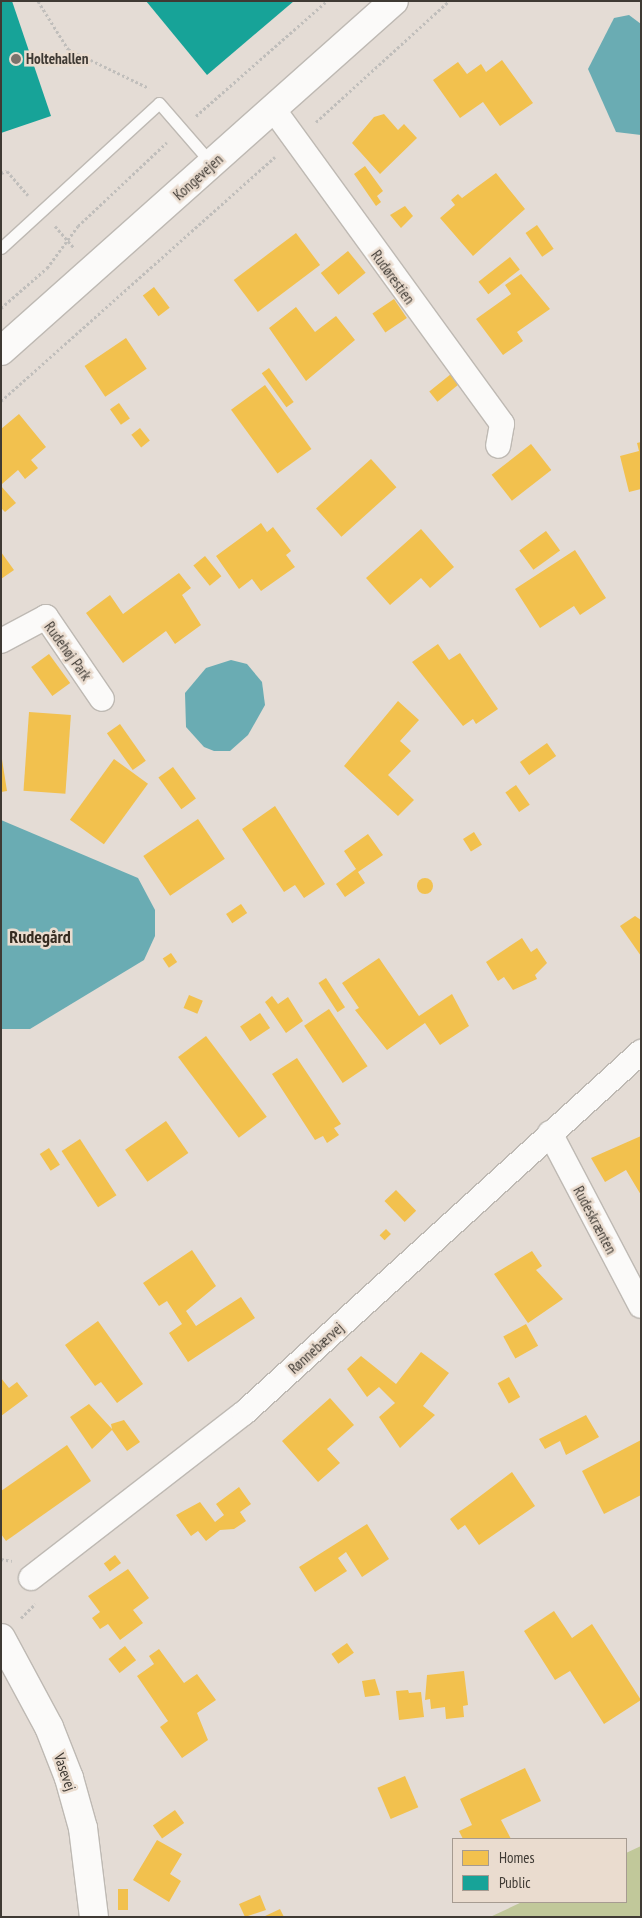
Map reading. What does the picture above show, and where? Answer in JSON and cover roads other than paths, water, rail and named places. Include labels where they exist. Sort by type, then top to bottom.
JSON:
[{"type":"main road","name":"Kongevejen","points":[[1,351],[274,110],[394,1]]},
{"type":"main road","name":"Vasevej","points":[[8,1630],[69,1778],[83,1828],[94,1917]]},
{"type":"street","name":"Rudørestien","points":[[274,110],[502,424],[498,446]]},
{"type":"street","name":"Rudehøj Park","points":[[1,640],[46,617],[102,700]]},
{"type":"street","name":"Rønnebærvej","points":[[31,1578],[244,1413],[641,1052]]},
{"type":"street","name":"Rudeskrænten","points":[[550,1133],[641,1306]]},
{"type":"lane","points":[[1,248],[159,103],[212,164]]},
{"type":"water","points":[[629,15],[641,24],[641,135],[616,132],[588,69],[614,18]]},
{"type":"water","points":[[231,660],[247,664],[262,682],[265,705],[248,735],[230,751],[214,751],[204,747],[186,727],[185,693],[206,668]]},
{"type":"water","points":[[1,820],[138,878],[155,910],[155,936],[144,960],[30,1029],[1,1029]]},
{"type":"place","name":"Holtehallen","points":[[16,59]]},
{"type":"district","name":"Rudegård","points":[[40,937]]}]
